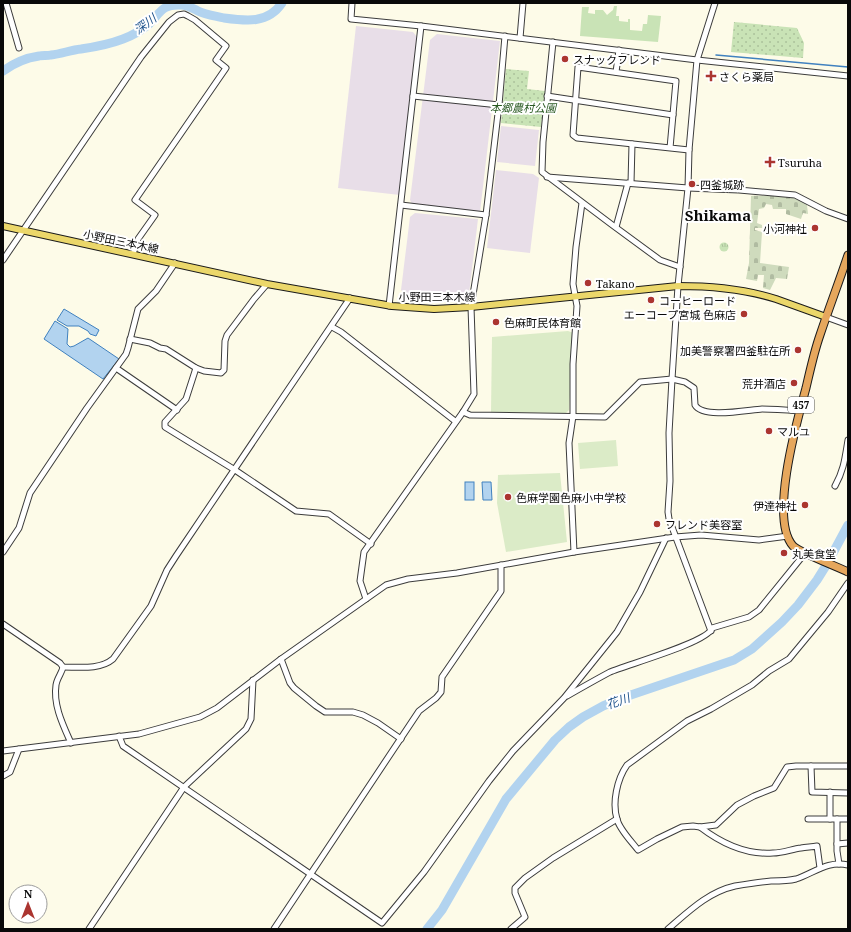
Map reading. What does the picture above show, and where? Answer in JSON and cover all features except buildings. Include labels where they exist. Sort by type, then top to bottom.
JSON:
[{"type":"highway","name":"457","points":[[788,536],[784,518],[784,492],[791,443],[819,337],[848,255]]},
{"type":"highway","points":[[788,536],[793,546],[848,572]]},
{"type":"main road","name":"小野田三本木線","points":[[3,226],[268,284],[389,306],[434,308],[471,307],[678,286],[704,286],[735,290],[775,299],[826,317]]},
{"type":"street","points":[[6,3],[19,48]]},
{"type":"street","points":[[352,3],[351,19],[421,26],[697,60],[848,76]]},
{"type":"street","points":[[520,38],[523,3]]},
{"type":"street","points":[[711,631],[675,537],[668,512],[670,481],[669,433],[672,379],[678,286],[688,188],[689,150],[697,60],[715,3]]},
{"type":"street","points":[[3,260],[141,57],[169,22],[178,15],[184,14],[195,20],[226,46],[216,60],[226,68],[135,200],[155,215],[138,239],[133,254]]},
{"type":"street","points":[[389,306],[421,26]]},
{"type":"street","points":[[366,599],[361,586],[360,577],[363,556],[474,394],[471,307],[486,215],[499,104],[505,36]]},
{"type":"street","points":[[553,42],[543,142],[542,172],[660,260],[680,267]]},
{"type":"street","points":[[616,72],[619,50]]},
{"type":"street","points":[[670,148],[676,81],[578,67],[573,135],[577,138],[632,144],[670,148],[689,150]]},
{"type":"street","points":[[413,96],[499,104]]},
{"type":"street","points":[[548,96],[673,115]]},
{"type":"street","points":[[616,227],[629,183],[632,144]]},
{"type":"street","points":[[547,176],[688,188],[795,194],[826,211],[848,219]]},
{"type":"street","points":[[574,552],[569,443],[573,416],[573,364],[577,306],[573,286],[574,260],[582,203]]},
{"type":"street","points":[[401,205],[486,215]]},
{"type":"street","points":[[3,552],[19,528],[30,493],[87,408],[116,368],[128,348],[138,308],[158,288],[175,263]]},
{"type":"street","points":[[130,339],[150,343],[166,349],[196,368],[204,371],[221,373],[224,370],[225,341],[227,335],[268,284]]},
{"type":"street","points":[[63,667],[90,667],[110,662],[113,659],[151,606],[167,570],[332,327],[350,298]]},
{"type":"street","points":[[826,317],[848,325]]},
{"type":"street","points":[[332,327],[455,421]]},
{"type":"street","points":[[116,368],[177,410]]},
{"type":"street","points":[[196,368],[186,399],[165,422],[166,427],[235,470],[296,511],[330,514],[371,544]]},
{"type":"street","points":[[463,412],[470,415],[605,417],[640,382],[672,379],[685,382],[694,388],[695,405],[699,410],[724,413],[774,409],[800,411]]},
{"type":"street","points":[[835,486],[843,469],[848,440]]},
{"type":"street","points":[[3,751],[139,734],[200,717],[217,708],[281,659],[386,585],[408,578],[457,573],[574,552],[675,537],[701,535],[759,540],[788,536]]},
{"type":"street","points":[[119,736],[123,746],[382,923],[419,878],[489,781],[513,751],[564,698],[617,632],[640,592],[666,538]]},
{"type":"street","points":[[564,698],[611,672],[708,635],[712,628],[749,617],[759,610],[806,552]]},
{"type":"street","points":[[274,929],[419,712],[441,692],[442,677],[501,591],[501,565]]},
{"type":"street","points":[[820,868],[816,846],[773,853],[760,853],[739,849],[700,828],[693,826],[682,827],[638,850],[617,819],[615,805],[618,784],[623,770],[627,765],[687,721],[752,685],[769,671],[789,659],[823,618],[848,583]]},
{"type":"street","points":[[3,624],[60,663],[63,667]]},
{"type":"street","points":[[281,659],[290,683],[316,706],[325,712],[353,712],[363,715],[401,739]]},
{"type":"street","points":[[63,667],[56,684],[56,700],[62,723],[71,743]]},
{"type":"street","points":[[89,929],[184,787],[246,730],[251,719],[254,680]]},
{"type":"street","points":[[3,776],[10,772],[20,749]]},
{"type":"street","points":[[811,766],[812,792],[848,793]]},
{"type":"street","points":[[700,828],[716,825],[737,805],[774,788],[787,767],[848,766]]},
{"type":"street","points":[[830,792],[830,819]]},
{"type":"street","points":[[808,819],[848,818]]},
{"type":"street","points":[[511,929],[525,917],[515,892],[515,888],[525,878],[553,858],[617,819]]},
{"type":"street","points":[[837,819],[837,844],[840,864]]},
{"type":"street","points":[[837,844],[848,843]]},
{"type":"street","points":[[668,929],[695,906],[724,889],[741,885],[787,881],[830,864],[848,865]]},
{"type":"shaded area","points":[[356,26],[413,32],[417,37],[400,195],[338,188]]},
{"type":"shaded area","points":[[437,34],[500,41],[480,212],[412,204],[410,200],[430,40]]},
{"type":"shaded area","points":[[501,126],[539,130],[535,166],[497,162]]},
{"type":"shaded area","points":[[496,170],[533,174],[539,178],[530,253],[487,248]]},
{"type":"shaded area","points":[[415,213],[478,219],[468,302],[409,298],[401,290],[410,217]]},
{"type":"green space","points":[[614,6],[617,6],[616,16],[619,16],[619,21],[628,22],[628,19],[630,19],[630,30],[642,31],[643,24],[647,24],[648,15],[661,16],[658,42],[580,36],[582,7],[589,7],[588,13],[595,14],[595,10],[603,10],[607,15],[613,10]]},
{"type":"green space","points":[[734,22],[797,28],[804,43],[803,58],[731,52]]},
{"type":"green space","name":"本郷農村公園","points":[[506,69],[529,71],[527,89],[545,91],[541,127],[501,123]]},
{"type":"green space","points":[[751,196],[788,197],[802,201],[807,205],[808,214],[803,213],[801,219],[786,214],[786,209],[773,209],[772,205],[766,204],[764,208],[759,209],[757,223],[762,225],[762,228],[755,228],[755,230],[762,232],[760,263],[789,267],[787,279],[776,278],[770,290],[763,288],[764,275],[758,275],[757,281],[746,279],[749,263]]},
{"type":"green space","points":[[722,243],[726,243],[728,247],[726,251],[722,251],[720,249],[720,245]]},
{"type":"green space","points":[[568,331],[574,333],[569,410],[566,413],[491,412],[492,337]]},
{"type":"green space","points":[[616,440],[618,466],[580,469],[578,443]]},
{"type":"green space","points":[[560,473],[567,542],[506,552],[497,503],[498,475]]},
{"type":"water","points":[[64,309],[99,330],[96,336],[90,334],[88,331],[79,326],[67,326],[57,320]]},
{"type":"water","points":[[55,321],[68,329],[67,344],[70,347],[88,338],[119,359],[103,379],[44,339]]},
{"type":"water","points":[[465,482],[474,482],[474,500],[465,500]]},
{"type":"water","points":[[482,482],[491,482],[492,500],[483,500]]},
{"type":"waterway","name":"深川","points":[[3,71],[16,63],[29,58],[97,46],[123,39],[133,35],[149,24],[162,10],[170,6],[181,5],[224,18],[256,20],[270,15],[282,3]]},
{"type":"waterway","points":[[716,55],[848,67]]},
{"type":"waterway","name":"花川","points":[[427,929],[442,910],[506,799],[555,740],[583,717],[603,706],[622,698],[734,660],[752,649],[782,622],[798,605],[817,580],[848,525]]},
{"type":"place","name":"スナックフレンド","points":[[565,59]]},
{"type":"place","name":"さくら薬局","points":[[711,76]]},
{"type":"place","name":"Tsuruha","points":[[770,162]]},
{"type":"place","name":"四釜城跡","points":[[692,184]]},
{"type":"place","name":"小河神社","points":[[815,228]]},
{"type":"place","name":"Takano","points":[[588,283]]},
{"type":"place","name":"コーヒーロード","points":[[651,300]]},
{"type":"place","name":"エーコープ宮城 色麻店","points":[[744,314]]},
{"type":"place","name":"色麻町民体育館","points":[[496,322]]},
{"type":"place","name":"加美警察署四釜駐在所","points":[[798,350]]},
{"type":"place","name":"荒井酒店","points":[[794,383]]},
{"type":"place","name":"マルユ","points":[[769,431]]},
{"type":"place","name":"色麻学園色麻小中学校","points":[[508,497]]},
{"type":"place","name":"伊達神社","points":[[805,505]]},
{"type":"place","name":"フレンド美容室","points":[[657,524]]},
{"type":"place","name":"丸美食堂","points":[[784,553]]},
{"type":"district","name":"Shikama","points":[[718,215]]}]
